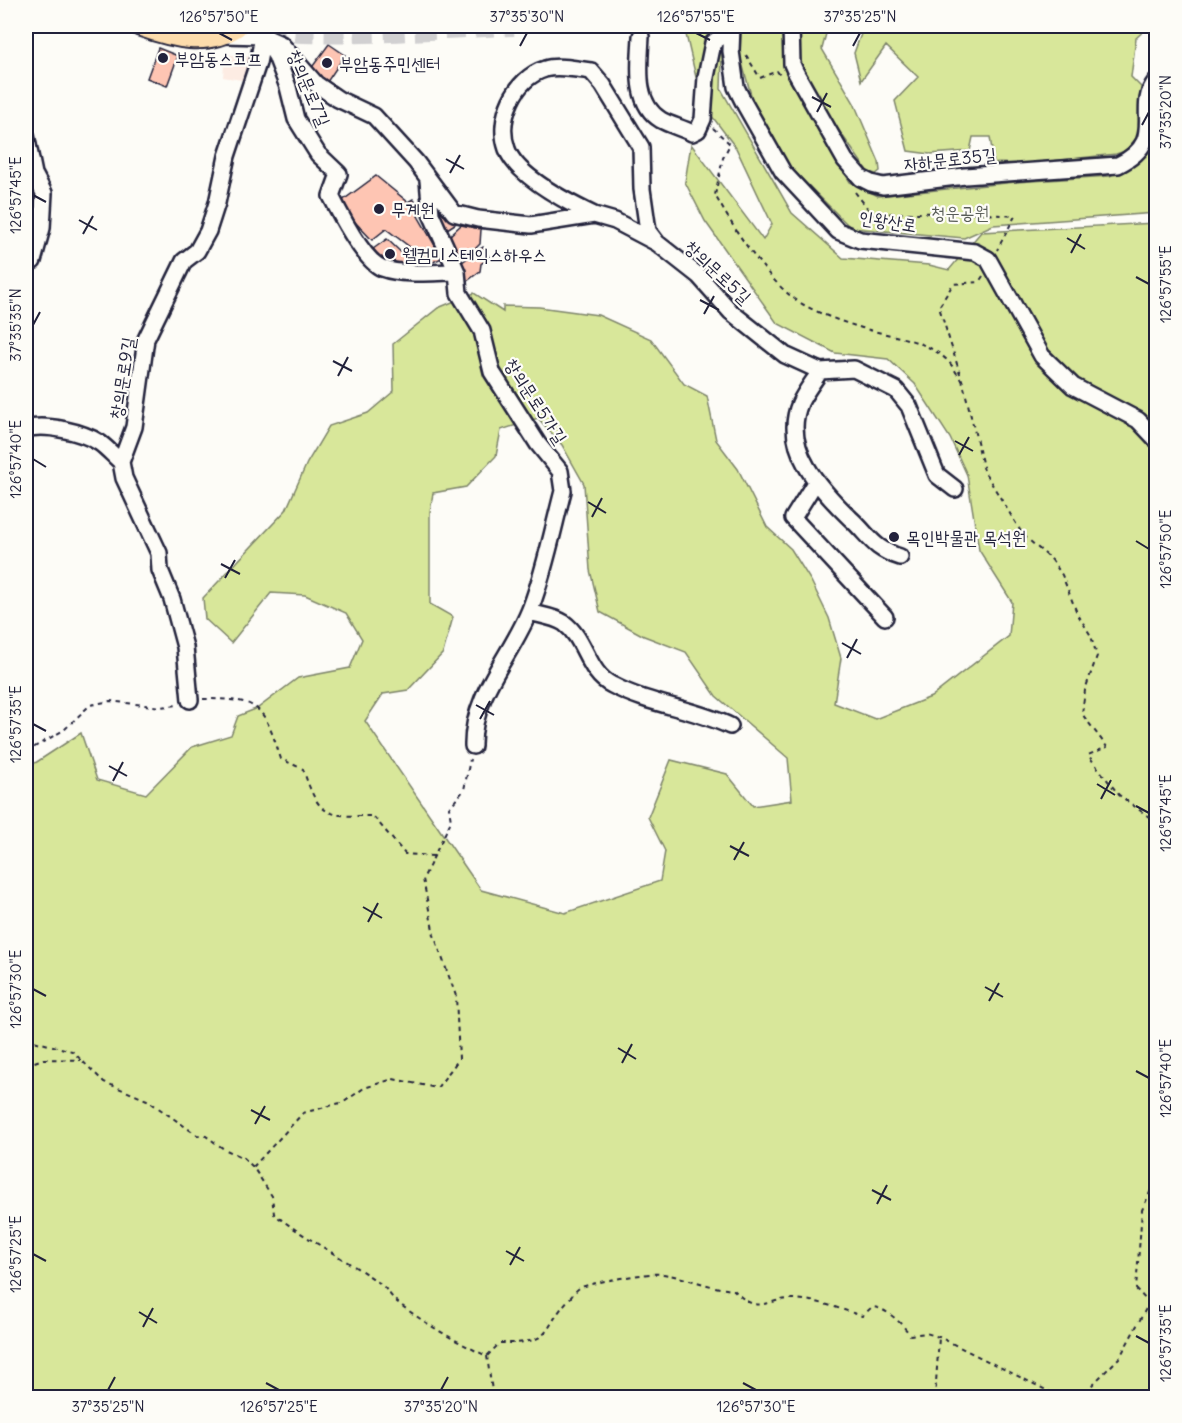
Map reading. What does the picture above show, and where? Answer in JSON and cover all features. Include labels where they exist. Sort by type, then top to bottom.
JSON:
[{"type":"main road","points":[[141,26],[186,39],[230,30]]},
{"type":"street","name":"자하문로35길","points":[[791,26],[792,64],[845,160],[861,178],[883,186],[965,176],[1118,165],[1136,154],[1148,135],[1150,94],[1156,81]]},
{"type":"street","points":[[641,36],[639,81],[647,104],[659,119],[692,133],[698,130],[703,119],[706,77],[713,43],[732,27]]},
{"type":"street","name":"인왕산로","points":[[732,27],[731,51],[736,87],[745,105],[783,172],[838,231],[860,240],[975,252],[988,259],[992,265]]},
{"type":"street","points":[[230,30],[264,31]]},
{"type":"street","name":"창의문로5길","points":[[264,31],[281,44],[316,84],[338,99],[374,116],[416,162],[454,213],[478,219],[531,225],[594,215],[615,220],[657,243],[699,276],[731,312],[785,355],[820,371],[854,369],[896,390],[909,406],[936,475],[955,489]]},
{"type":"street","name":"창의문로7길","points":[[264,31],[288,87],[296,119],[318,154],[339,174],[331,196],[352,236],[381,267],[414,272],[457,272]]},
{"type":"street","name":"창의문로9길","points":[[121,462],[134,427],[146,339],[184,261],[197,251],[208,231],[227,156],[258,63],[264,31]]},
{"type":"street","points":[[594,215],[562,200],[520,167],[507,149],[504,119],[513,94],[528,76],[546,68],[591,71],[603,85],[641,147],[642,189],[648,231],[657,243]]},
{"type":"street","points":[[26,135],[34,174],[44,193],[42,228],[33,261]]},
{"type":"street","name":"창의문로5가길","points":[[428,180],[431,214],[457,272],[459,293],[483,331],[492,372],[538,444],[560,471],[563,491],[529,612],[510,651],[481,700],[473,734],[473,747]]},
{"type":"street","points":[[992,265],[1042,356],[1073,386],[1138,420],[1156,440]]},
{"type":"street","points":[[820,371],[800,403],[796,439],[800,455],[828,498],[880,550],[900,557]]},
{"type":"street","points":[[26,429],[38,425],[55,428],[99,442],[121,462],[124,478],[159,553],[160,570],[172,599],[185,647],[190,700]]},
{"type":"street","points":[[816,481],[793,518],[885,617]]},
{"type":"street","points":[[529,612],[563,622],[575,635],[600,678],[612,685],[664,706],[704,713],[730,726]]},
{"type":"path","points":[[745,52],[760,78],[777,71],[783,80]]},
{"type":"path","points":[[710,125],[730,144],[723,158],[714,195],[728,219],[782,289],[804,305],[860,328],[899,335],[934,351],[949,362],[963,383]]},
{"type":"path","points":[[850,185],[872,214],[959,212],[1015,216],[992,265],[979,282],[953,284],[939,307],[963,383],[984,471],[1023,535],[1052,560],[1062,575],[1077,614],[1091,636],[1097,656],[1084,690],[1082,714],[1107,747],[1088,755],[1119,795],[1156,822]]},
{"type":"path","points":[[26,752],[64,730],[90,705],[110,701],[173,707],[190,700],[239,699],[265,715],[280,759],[303,770],[313,799],[335,816],[373,816],[405,854],[434,856]]},
{"type":"path","points":[[253,1167],[303,1113],[344,1102],[364,1088],[393,1079],[437,1088],[459,1059],[456,996],[434,935],[423,879],[451,821],[449,808],[464,790],[473,747]]},
{"type":"path","points":[[26,1038],[72,1051],[104,1083],[147,1100],[197,1135],[206,1136],[224,1149],[244,1158],[253,1167],[272,1196],[274,1214],[382,1284],[402,1305],[466,1347],[488,1356]]},
{"type":"path","points":[[26,1065],[43,1059],[81,1060]]},
{"type":"path","points":[[1079,1398],[1120,1357],[1149,1303],[1136,1289],[1142,1210],[1156,1179]]},
{"type":"path","points":[[493,1398],[488,1356],[500,1342],[524,1343],[543,1337],[566,1301],[579,1288],[619,1277],[661,1274],[714,1288],[734,1290],[745,1301],[765,1306],[795,1299],[831,1306],[862,1316],[872,1307],[879,1307],[905,1327],[910,1335],[926,1333],[939,1337],[1023,1378],[1052,1394],[1054,1398]]},
{"type":"path","points":[[935,1398],[939,1337]]},
{"type":"shaded area","points":[[225,54],[251,57],[247,81],[223,77]]},
{"type":"green space","points":[[684,26],[723,26],[721,89],[792,213],[843,258],[929,265],[949,270],[981,232],[1156,223],[1156,1397],[26,1398],[26,769],[81,733],[97,780],[146,794],[192,747],[231,735],[238,716],[258,708],[298,678],[350,668],[362,639],[346,613],[305,595],[271,593],[231,643],[205,619],[203,598],[286,510],[307,463],[329,426],[368,413],[394,391],[393,344],[438,308],[474,293],[503,312],[503,306],[539,307],[598,315],[651,339],[684,384],[707,396],[716,440],[738,469],[767,527],[791,549],[811,581],[829,618],[841,658],[834,703],[875,719],[931,697],[1009,636],[1012,602],[979,550],[967,475],[950,438],[915,384],[888,359],[835,353],[777,323],[705,221],[685,182],[691,144],[763,240],[772,224],[736,148],[702,103]],"holes":[[[538,418],[562,445],[584,484],[590,570],[600,612],[644,636],[686,652],[716,696],[788,758],[792,800],[753,806],[727,774],[671,760],[648,817],[665,851],[660,881],[565,913],[481,890],[365,721],[383,694],[408,690],[443,653],[453,617],[430,604],[430,512],[433,493],[466,487],[496,456],[501,430]]]},
{"type":"green space","name":"청운공원","points":[[741,26],[781,26],[787,76],[850,182],[878,196],[1016,182],[1110,176],[1147,154],[1152,144],[1156,97],[1156,213],[993,225],[964,238],[851,228],[789,166],[755,109],[740,56]]},
{"type":"green space","points":[[798,26],[828,26],[822,49],[854,103],[879,162],[880,171],[876,174],[868,172],[833,122],[799,63]]},
{"type":"green space","points":[[864,26],[889,26],[893,30],[904,26],[1149,26],[1136,38],[1131,77],[1141,87],[1139,135],[1125,151],[1116,154],[1025,164],[994,163],[990,137],[973,137],[970,151],[930,154],[908,151],[895,101],[918,77],[886,46],[861,81],[854,53]]},
{"type":"building","points":[[329,44],[345,55],[327,82],[310,70]]},
{"type":"building","points":[[158,48],[178,56],[167,86],[147,78]]},
{"type":"building","points":[[376,176],[408,202],[413,199],[421,208],[418,216],[442,258],[431,263],[386,229],[372,240],[355,222],[342,201]]},
{"type":"building","points":[[433,193],[458,222],[444,231]]},
{"type":"building","points":[[461,225],[481,229],[480,244],[472,252],[454,253],[447,238]]},
{"type":"building","points":[[387,239],[408,259],[400,268],[388,265],[373,249]]},
{"type":"building","points":[[483,247],[489,257],[481,264],[480,271],[466,282],[458,265]]},
{"type":"tunnel","points":[[235,26],[269,31],[339,34],[514,26]]},
{"type":"place","name":"부암동스코프","points":[[163,58]]},
{"type":"place","name":"부암동주민센터","points":[[327,63]]},
{"type":"place","name":"무계원","points":[[379,209]]},
{"type":"place","name":"웰컴미스테익스하우스","points":[[390,254]]},
{"type":"place","name":"목인박물관 목석원","points":[[894,537]]}]
